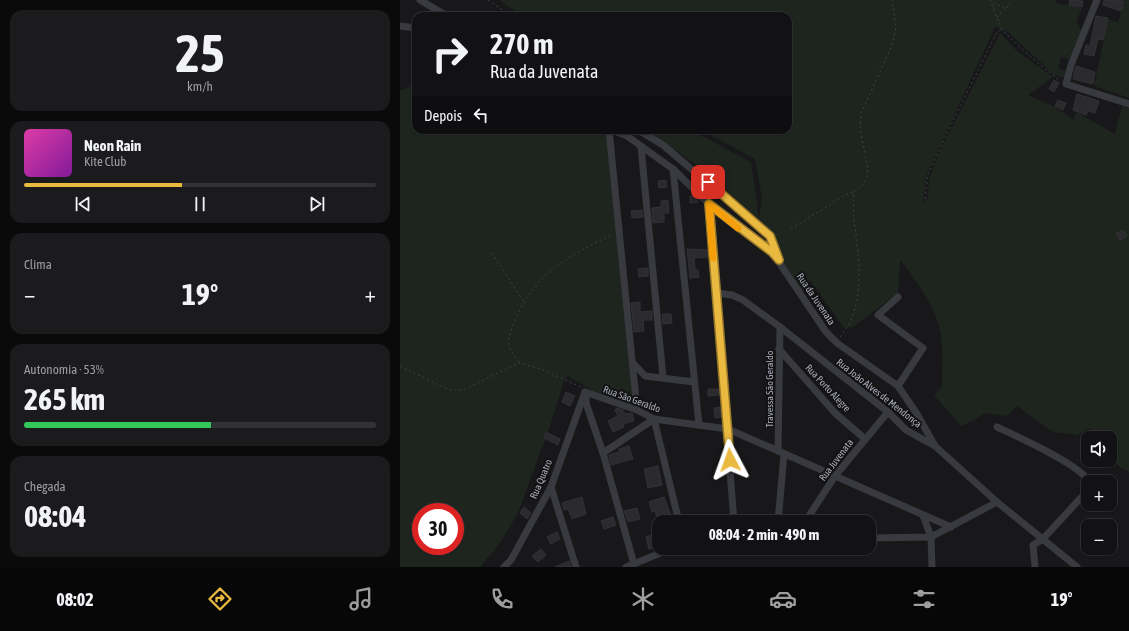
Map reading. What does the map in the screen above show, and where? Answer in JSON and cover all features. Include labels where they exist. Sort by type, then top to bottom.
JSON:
[{"type":"street","points":[[420,0],[440,12]]},
{"type":"street","points":[[1096,0],[1071,65],[1069,85],[1129,104]]},
{"type":"street","points":[[400,26],[412,28]]},
{"type":"street","points":[[609,134],[637,410]]},
{"type":"street","name":"Rua da Juvenata","points":[[622,134],[673,168],[709,204],[772,252],[779,260],[826,332],[837,343],[898,386],[917,414],[935,446]]},
{"type":"street","points":[[645,134],[663,145],[770,236],[779,260]]},
{"type":"street","points":[[641,147],[663,377]]},
{"type":"street","points":[[673,168],[699,425]]},
{"type":"street","points":[[709,204],[728,429],[734,515]]},
{"type":"street","name":"Rua João Alves de Mendonça","points":[[716,293],[732,295],[743,300],[780,327],[888,412],[906,430],[935,446],[996,502],[1077,567]]},
{"type":"street","points":[[898,297],[878,315],[922,348],[898,386]]},
{"type":"street","name":"Travessa São Geraldo","points":[[778,515],[781,452],[780,327]]},
{"type":"street","name":"Rua Porto Alegre","points":[[779,349],[835,413],[865,439]]},
{"type":"street","points":[[633,363],[645,376],[694,382]]},
{"type":"street","points":[[585,392],[586,403],[603,453],[634,564]]},
{"type":"street","name":"Rua São Geraldo","points":[[585,392],[637,410],[654,419],[728,429],[951,527]]},
{"type":"street","name":"Rua Quatro","points":[[504,567],[511,560],[550,487],[585,392]]},
{"type":"street","name":"Rua Juvenata","points":[[810,515],[835,476],[888,412]]},
{"type":"street","points":[[603,453],[654,419],[677,515]]},
{"type":"street","points":[[997,427],[1035,444],[1083,475]]},
{"type":"street","points":[[550,487],[576,567]]},
{"type":"street","points":[[1035,567],[1033,545],[1043,539],[1081,498]]},
{"type":"street","points":[[876,538],[931,537],[996,502]]},
{"type":"street","points":[[923,515],[931,537],[932,567]]},
{"type":"street","points":[[626,567],[634,564],[644,564],[660,555]]},
{"type":"path","points":[[488,0],[505,12]]},
{"type":"path","points":[[791,229],[847,194],[854,192],[862,186],[867,178],[868,168],[860,129],[861,114],[892,45],[896,27],[892,0]]},
{"type":"path","points":[[987,0],[1006,8]]},
{"type":"path","points":[[990,0],[1002,30],[1033,59],[1069,85]]},
{"type":"path","points":[[996,17],[1013,0]]},
{"type":"path","points":[[925,199],[928,175],[954,119],[998,32],[1002,30]]},
{"type":"path","points":[[837,343],[849,323],[856,300],[858,268],[852,207],[854,192]]},
{"type":"path","points":[[585,392],[582,388],[568,380],[519,363],[510,351],[509,336],[532,289],[552,270],[574,253],[619,232]]},
{"type":"path","points":[[492,253],[525,303]]},
{"type":"path","points":[[400,366],[449,390],[463,390],[519,363]]},
{"type":"shaded area","points":[[499,0],[1056,0],[1056,3],[1082,8],[1076,22],[1082,31],[1069,59],[1061,57],[1058,68],[1066,71],[1064,77],[1054,75],[1008,32],[995,27],[927,175],[923,202],[927,199],[930,176],[939,153],[1000,33],[1017,51],[1053,77],[1028,95],[1055,107],[1073,120],[1076,112],[1115,134],[1122,106],[1129,108],[1129,472],[1117,464],[1117,431],[1094,431],[1088,428],[1081,431],[1078,435],[1053,432],[1017,406],[1007,416],[984,413],[961,426],[934,395],[942,387],[942,348],[939,326],[931,305],[900,260],[898,293],[853,327],[844,328],[810,280],[802,293],[781,258],[772,234],[759,220],[700,167],[651,134],[698,134],[751,162],[759,218],[762,198],[755,159],[708,134],[792,134],[792,12],[517,12]]},
{"type":"shaded area","points":[[1125,0],[1129,0],[1129,98],[1094,86],[1108,19],[1118,23]]},
{"type":"shaded area","points":[[412,86],[412,134],[606,134],[633,406],[593,391],[568,376],[564,381],[551,423],[518,513],[500,543],[480,567],[400,567],[400,91]]},
{"type":"building","points":[[1070,0],[1083,1],[1082,7],[1069,5]]},
{"type":"building","points":[[1104,0],[1124,1],[1121,11],[1103,5]]},
{"type":"building","points":[[1096,16],[1108,18],[1103,40],[1098,39],[1094,56],[1084,54],[1086,45],[1090,46]]},
{"type":"building","points":[[1076,66],[1095,72],[1093,84],[1073,79]]},
{"type":"building","points":[[1054,80],[1059,83],[1054,92],[1049,89]]},
{"type":"building","points":[[1077,94],[1099,101],[1095,113],[1088,111],[1086,115],[1073,110]]},
{"type":"building","points":[[1058,100],[1066,103],[1063,110],[1055,106]]},
{"type":"building","points":[[666,180],[667,187],[659,188],[658,181]]},
{"type":"building","points":[[690,196],[694,196],[699,202],[690,203]]},
{"type":"building","points":[[668,200],[669,213],[664,213],[664,222],[653,223],[652,208],[661,207],[661,201]]},
{"type":"building","points":[[642,210],[643,217],[632,218],[631,211]]},
{"type":"building","points":[[1123,230],[1127,236],[1120,240],[1116,234]]},
{"type":"building","points":[[687,249],[708,250],[708,257],[694,258],[695,270],[698,270],[699,277],[690,278]]},
{"type":"building","points":[[648,268],[648,276],[639,277],[638,269]]},
{"type":"building","points":[[640,302],[640,312],[652,311],[652,320],[643,320],[644,331],[634,332],[631,303]]},
{"type":"building","points":[[662,314],[671,314],[672,323],[663,324]]},
{"type":"building","points":[[708,389],[719,389],[719,395],[708,396]]},
{"type":"building","points":[[566,392],[575,396],[570,406],[562,402]]},
{"type":"building","points":[[720,407],[721,417],[715,418],[714,408]]},
{"type":"building","points":[[617,408],[623,410],[625,414],[632,413],[634,421],[623,424],[624,427],[613,432],[608,421],[618,416],[615,410]]},
{"type":"building","points":[[546,432],[560,439],[558,445],[544,438]]},
{"type":"building","points":[[629,446],[633,459],[611,465],[609,455],[619,452],[619,449]]},
{"type":"building","points":[[658,466],[662,485],[648,488],[644,469]]},
{"type":"building","points":[[582,497],[586,514],[572,519],[568,509],[564,510],[562,503]]},
{"type":"building","points":[[664,497],[671,515],[656,515],[655,511],[652,512],[649,502]]},
{"type":"building","points":[[524,507],[531,513],[527,519],[520,513]]},
{"type":"building","points":[[637,508],[640,519],[628,522],[624,511]]},
{"type":"building","points":[[613,517],[616,525],[604,529],[601,521]]},
{"type":"building","points":[[557,532],[560,539],[551,544],[547,537]]},
{"type":"building","points":[[652,535],[652,548],[649,549],[646,537]]},
{"type":"building","points":[[541,549],[546,555],[538,562],[532,556]]},
{"type":"building","points":[[569,561],[571,567],[555,567]]},
{"type":"slow traffic","points":[[713,258],[709,204],[738,228]]},
{"type":"route","points":[[708,182],[770,236],[779,260],[772,252],[762,246],[709,204],[730,460]]}]
